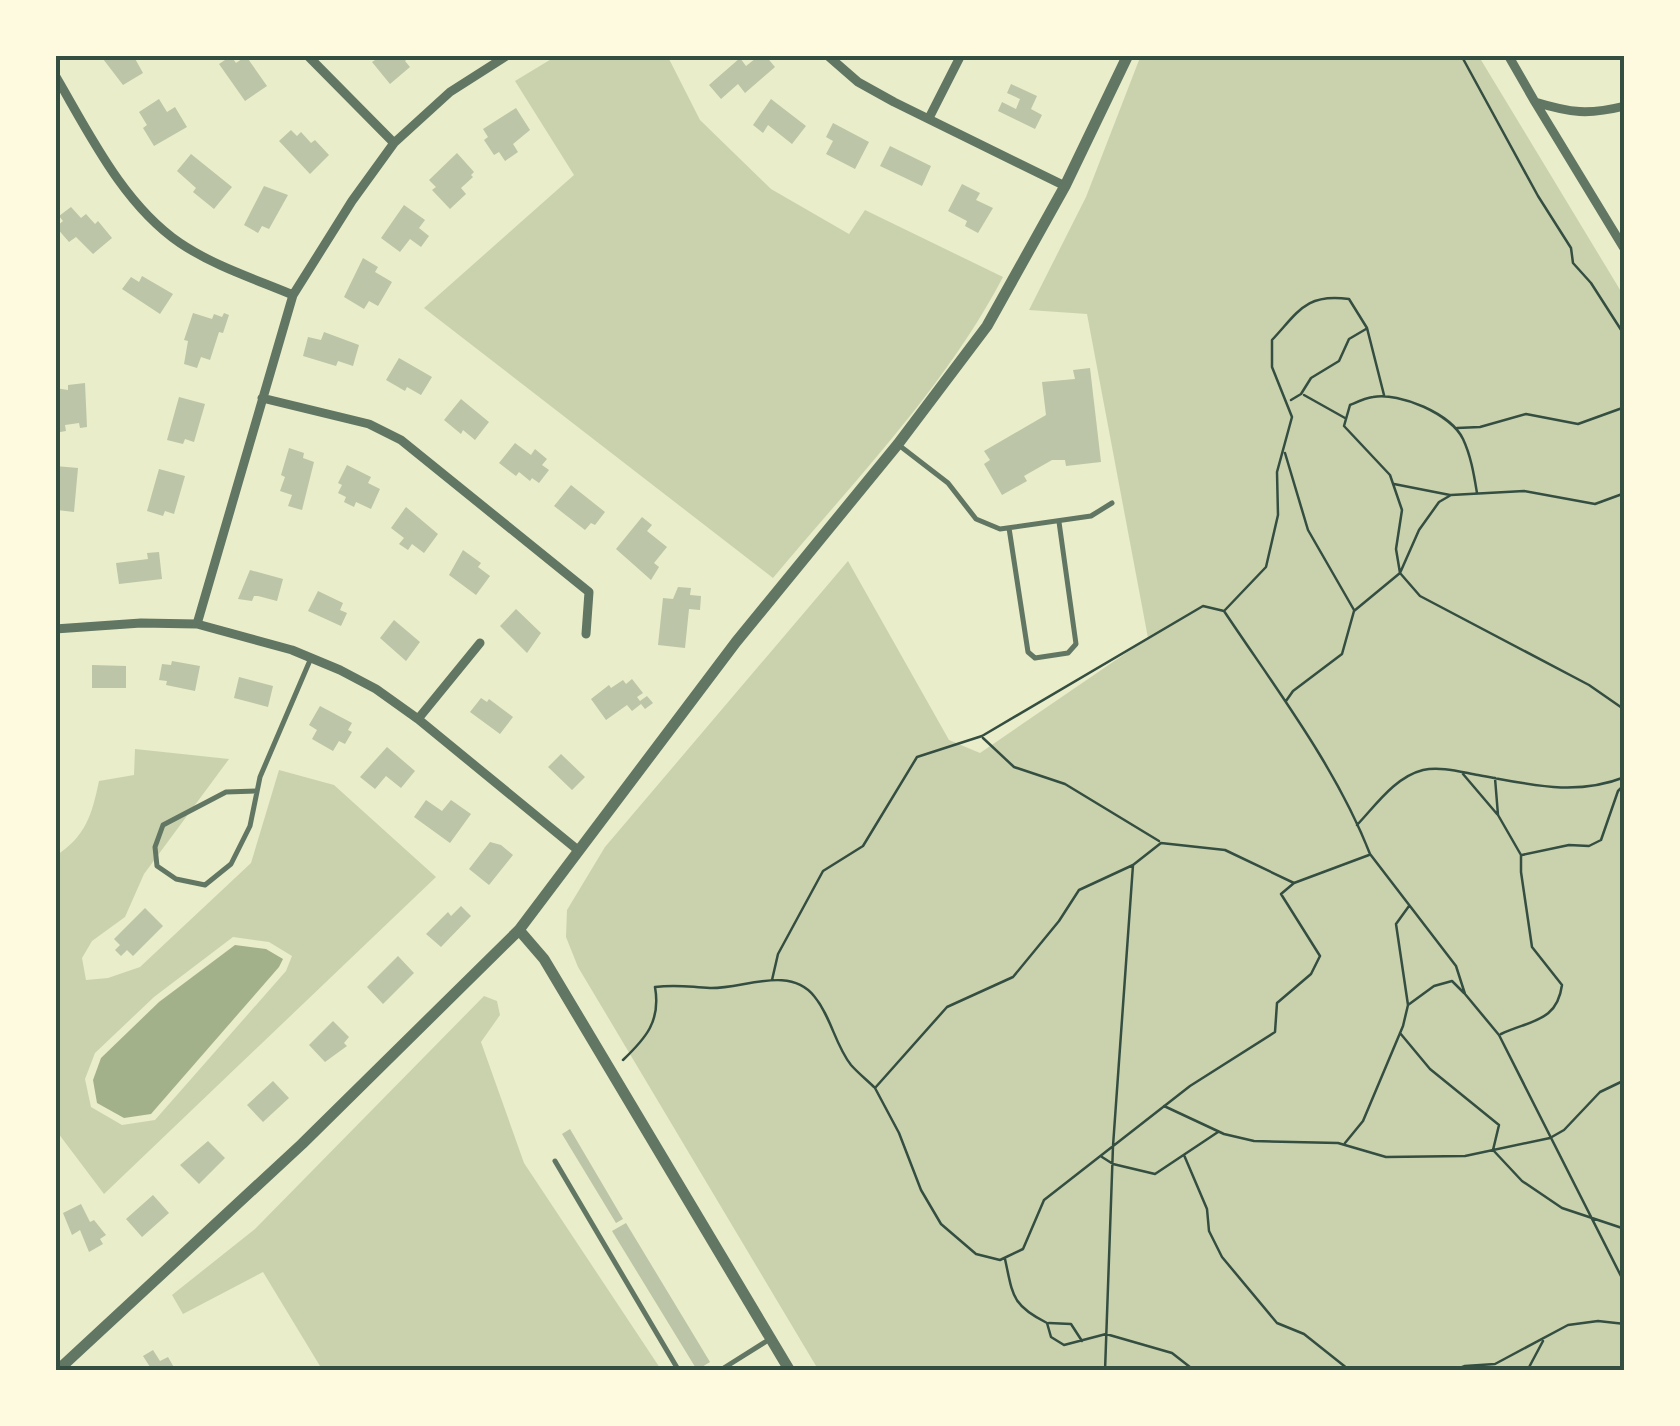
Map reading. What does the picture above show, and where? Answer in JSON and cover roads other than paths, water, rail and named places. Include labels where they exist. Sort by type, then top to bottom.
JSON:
[{"type":"street","points":[[306,55],[394,143]]},
{"type":"street","points":[[197,624],[293,295],[394,143],[450,92],[508,55]]},
{"type":"street","points":[[827,55],[858,82],[1065,186]]},
{"type":"street","points":[[929,118],[961,55]]},
{"type":"street","points":[[57,1371],[302,1144],[519,930],[736,642],[898,444],[987,326],[1065,186],[1128,55]]},
{"type":"street","points":[[1508,55],[1625,250]]},
{"type":"street","points":[[55,75],[99,149],[154,221],[179,242],[213,261],[293,295]]},
{"type":"street","points":[[1536,102],[1570,112],[1595,114],[1625,106]]},
{"type":"street","points":[[262,398],[369,424],[401,440],[589,592],[586,634]]},
{"type":"street","points":[[55,629],[141,622],[197,624],[311,658],[376,689],[418,719],[579,852]]},
{"type":"street","points":[[418,719],[480,643]]},
{"type":"street","points":[[519,930],[544,959],[790,1371]]},
{"type":"lane","points":[[898,444],[948,483],[976,518],[1000,529],[1091,516],[1112,504]]},
{"type":"lane","points":[[1009,528],[1028,652],[1035,658],[1052,656],[1068,653],[1076,644],[1059,522]]},
{"type":"lane","points":[[257,791],[226,792],[163,825],[155,847],[157,866],[176,880],[205,885],[231,864],[250,826],[260,777],[311,658]]},
{"type":"lane","points":[[555,1161],[679,1371]]},
{"type":"lane","points":[[719,1371],[770,1339]]}]
